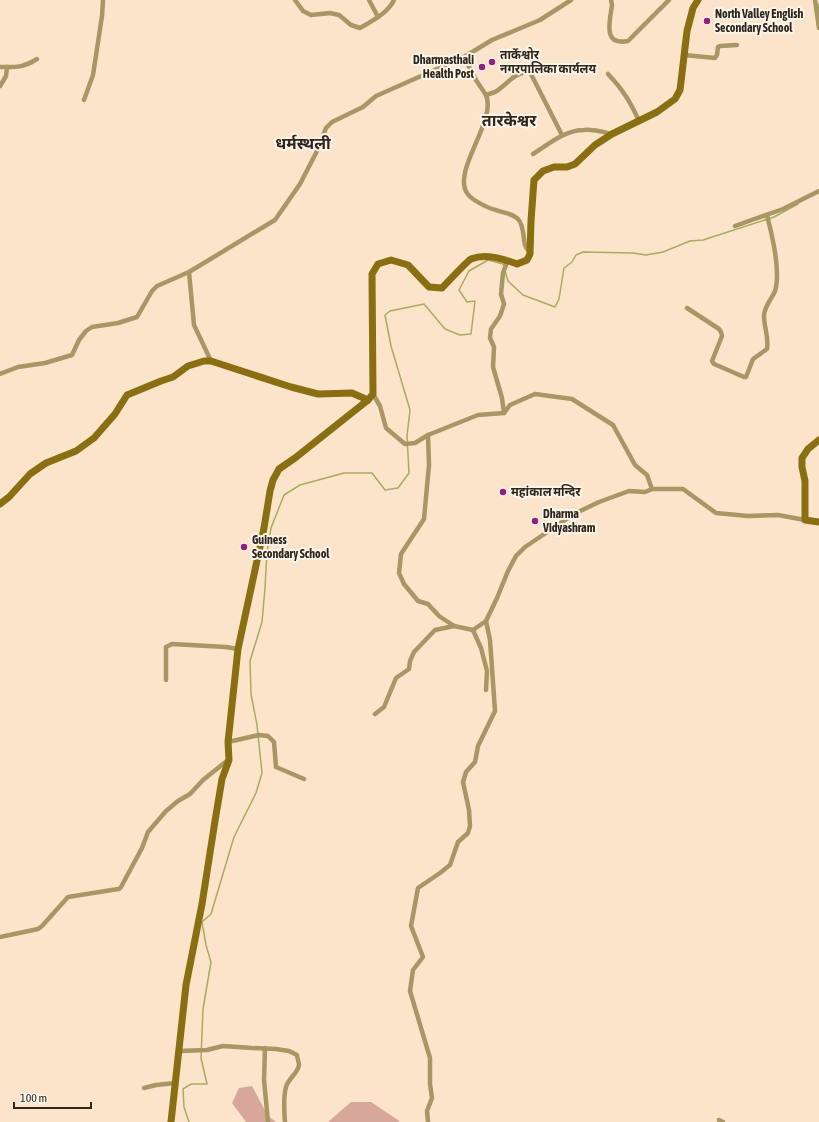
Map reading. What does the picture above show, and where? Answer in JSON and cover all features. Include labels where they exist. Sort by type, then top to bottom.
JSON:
[{"type":"street","points":[[84,100],[94,75],[103,0]]},
{"type":"street","points":[[295,0],[303,11],[311,15],[330,12],[339,16],[351,25],[360,28],[378,17],[391,5],[394,0]]},
{"type":"street","points":[[369,0],[378,17]]},
{"type":"street","points":[[0,374],[18,367],[45,363],[72,355],[79,340],[86,331],[92,327],[118,323],[137,317],[152,291],[157,286],[189,272],[275,220],[300,184],[316,153],[326,128],[332,122],[363,107],[376,96],[464,57],[492,40],[540,20],[571,0]]},
{"type":"street","points":[[611,0],[612,4],[609,34],[613,40],[621,42],[628,41],[669,0]]},
{"type":"street","points":[[652,489],[647,475],[635,465],[613,425],[572,399],[535,394],[510,405],[504,413],[478,415],[415,443],[405,444],[386,428],[380,406],[373,394],[372,274],[378,264],[391,260],[408,265],[430,287],[442,288],[470,260],[484,256],[517,264],[527,260],[530,254],[534,180],[543,171],[554,167],[567,167],[575,164],[595,145],[612,134],[657,112],[675,99],[680,90],[687,31],[698,0]]},
{"type":"street","points":[[815,0],[819,28]]},
{"type":"street","points":[[684,55],[715,58],[718,47],[736,45]]},
{"type":"street","points":[[464,57],[488,99],[488,107],[484,121],[465,172],[464,182],[467,193],[474,199],[495,210],[514,215],[520,220],[525,246],[530,254]]},
{"type":"street","points":[[0,68],[16,68],[30,64],[37,59]]},
{"type":"street","points":[[0,86],[6,76],[6,68]]},
{"type":"street","points":[[486,94],[494,93],[513,77],[524,72],[529,72],[562,135]]},
{"type":"street","points":[[608,74],[630,101],[640,121]]},
{"type":"street","points":[[533,154],[562,135],[574,131],[585,129],[612,134]]},
{"type":"street","points":[[735,226],[783,209],[819,190]]},
{"type":"street","points":[[687,308],[719,329],[721,332],[722,336],[712,361],[714,364],[746,377],[753,359],[768,347],[764,315],[765,309],[775,290],[777,272],[772,235],[767,215]]},
{"type":"street","points":[[504,413],[502,398],[493,367],[494,347],[490,338],[491,329],[500,316],[504,304],[501,294],[506,262]]},
{"type":"street","points":[[189,272],[194,325],[211,361]]},
{"type":"street","points":[[0,504],[10,497],[30,474],[46,463],[76,451],[94,438],[115,414],[127,395],[173,377],[188,366],[204,361],[211,361],[291,387],[318,394],[352,393],[368,400]]},
{"type":"street","points":[[170,1122],[186,985],[202,904],[222,779],[229,760],[228,742],[238,649],[273,480],[279,469],[368,400],[373,394]]},
{"type":"street","points":[[428,436],[429,465],[424,519],[401,554],[399,573],[404,584],[418,601],[428,604],[439,616],[454,626],[473,630],[486,621],[508,571],[516,556],[525,546],[574,514],[629,491],[645,492],[652,489],[683,489],[716,513],[748,516],[778,515],[819,522]]},
{"type":"street","points":[[805,520],[805,481],[802,458],[808,449],[819,440]]},
{"type":"street","points":[[428,1122],[427,1111],[432,1098],[430,1084],[430,1058],[410,991],[413,970],[423,956],[412,926],[412,919],[418,888],[450,865],[458,842],[468,833],[470,826],[463,782],[466,772],[475,762],[478,746],[495,711],[490,640],[486,621]]},
{"type":"street","points":[[375,714],[384,706],[396,678],[409,668],[414,652],[435,630],[454,626]]},
{"type":"street","points":[[473,630],[481,648],[488,671],[486,690]]},
{"type":"street","points":[[166,680],[166,647],[172,644],[238,649]]},
{"type":"street","points":[[228,742],[259,735],[268,736],[274,742],[276,767],[304,779]]},
{"type":"street","points":[[0,937],[42,926],[69,897],[119,889],[142,848],[148,832],[155,823],[166,811],[178,801],[190,794],[203,780],[229,760]]},
{"type":"street","points":[[179,1051],[207,1050],[223,1046],[276,1048],[297,1055],[299,1064],[286,1085],[284,1095],[285,1122]]},
{"type":"street","points":[[265,1048],[264,1080],[268,1122]]},
{"type":"street","points":[[144,1088],[175,1083]]},
{"type":"street","points":[[720,1122],[719,1120],[723,1122]]},
{"type":"shaded area","points":[[252,1086],[268,1116],[276,1122],[246,1122],[232,1103],[239,1088]]},
{"type":"shaded area","points":[[351,1102],[371,1102],[400,1122],[328,1122]]},
{"type":"waterway","points":[[818,4],[819,11]]},
{"type":"waterway","points":[[505,271],[508,281],[523,295],[555,307],[559,299],[564,268],[572,262],[576,255],[583,252],[633,253],[646,255],[663,252],[690,241],[703,240],[774,217],[798,204]]},
{"type":"waterway","points":[[189,1122],[184,1107],[183,1089],[191,1084],[207,1084],[201,1058],[203,1009],[211,962],[202,922],[211,914],[234,837],[256,793],[262,773],[257,725],[251,694],[250,661],[262,622],[267,552],[271,528],[284,495],[300,485],[344,473],[372,473],[385,490],[398,488],[409,473],[407,436],[410,410],[391,346],[385,315],[390,311],[424,304],[445,329],[460,335],[471,334],[475,301],[467,302],[459,290],[469,271],[488,260],[503,264],[504,266]]},
{"type":"place","name":"North Valley English Secondary School","points":[[707,21]]},
{"type":"place","name":"तार्केश्वोर नगरपालिका कार्यलय","points":[[492,62]]},
{"type":"place","name":"Dharmasthali Health Post","points":[[482,67]]},
{"type":"place","name":"महांकाल मन्दिर","points":[[503,492]]},
{"type":"place","name":"Dharma Vidyashram","points":[[535,521]]},
{"type":"place","name":"Guiness Secondary School","points":[[244,547]]},
{"type":"district","name":"तारकेश्वर","points":[[509,120]]},
{"type":"district","name":"धर्मस्थली","points":[[303,143]]}]
